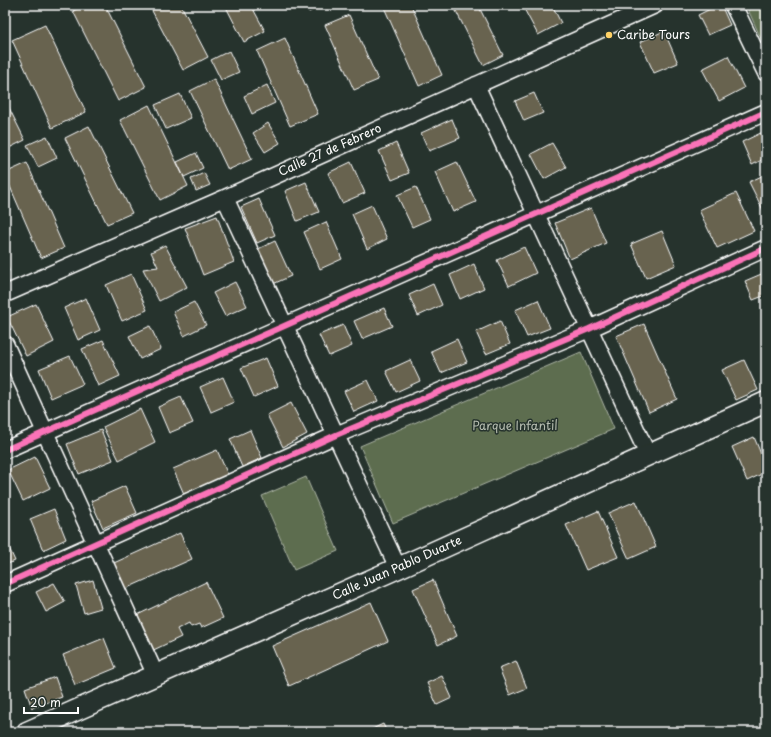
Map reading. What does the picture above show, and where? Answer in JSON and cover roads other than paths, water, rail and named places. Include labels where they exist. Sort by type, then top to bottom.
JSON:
[{"type":"street","name":"Calle 27 de Febrero","points":[[5,294],[225,198],[655,5]]},
{"type":"street","points":[[733,5],[766,73]]},
{"type":"street","points":[[476,86],[648,456]]},
{"type":"street","points":[[5,450],[766,112]]},
{"type":"street","points":[[225,198],[398,568]]},
{"type":"street","points":[[5,584],[336,435],[589,329],[766,248]]},
{"type":"street","points":[[5,344],[156,676]]},
{"type":"street","name":"Calle Juan Pablo Duarte","points":[[27,732],[398,568],[766,402]]},
{"type":"place","name":"Caribe Tours","points":[[609,35]]},
{"type":"park label","name":"Parque Infantil","points":[[515,426]]}]
